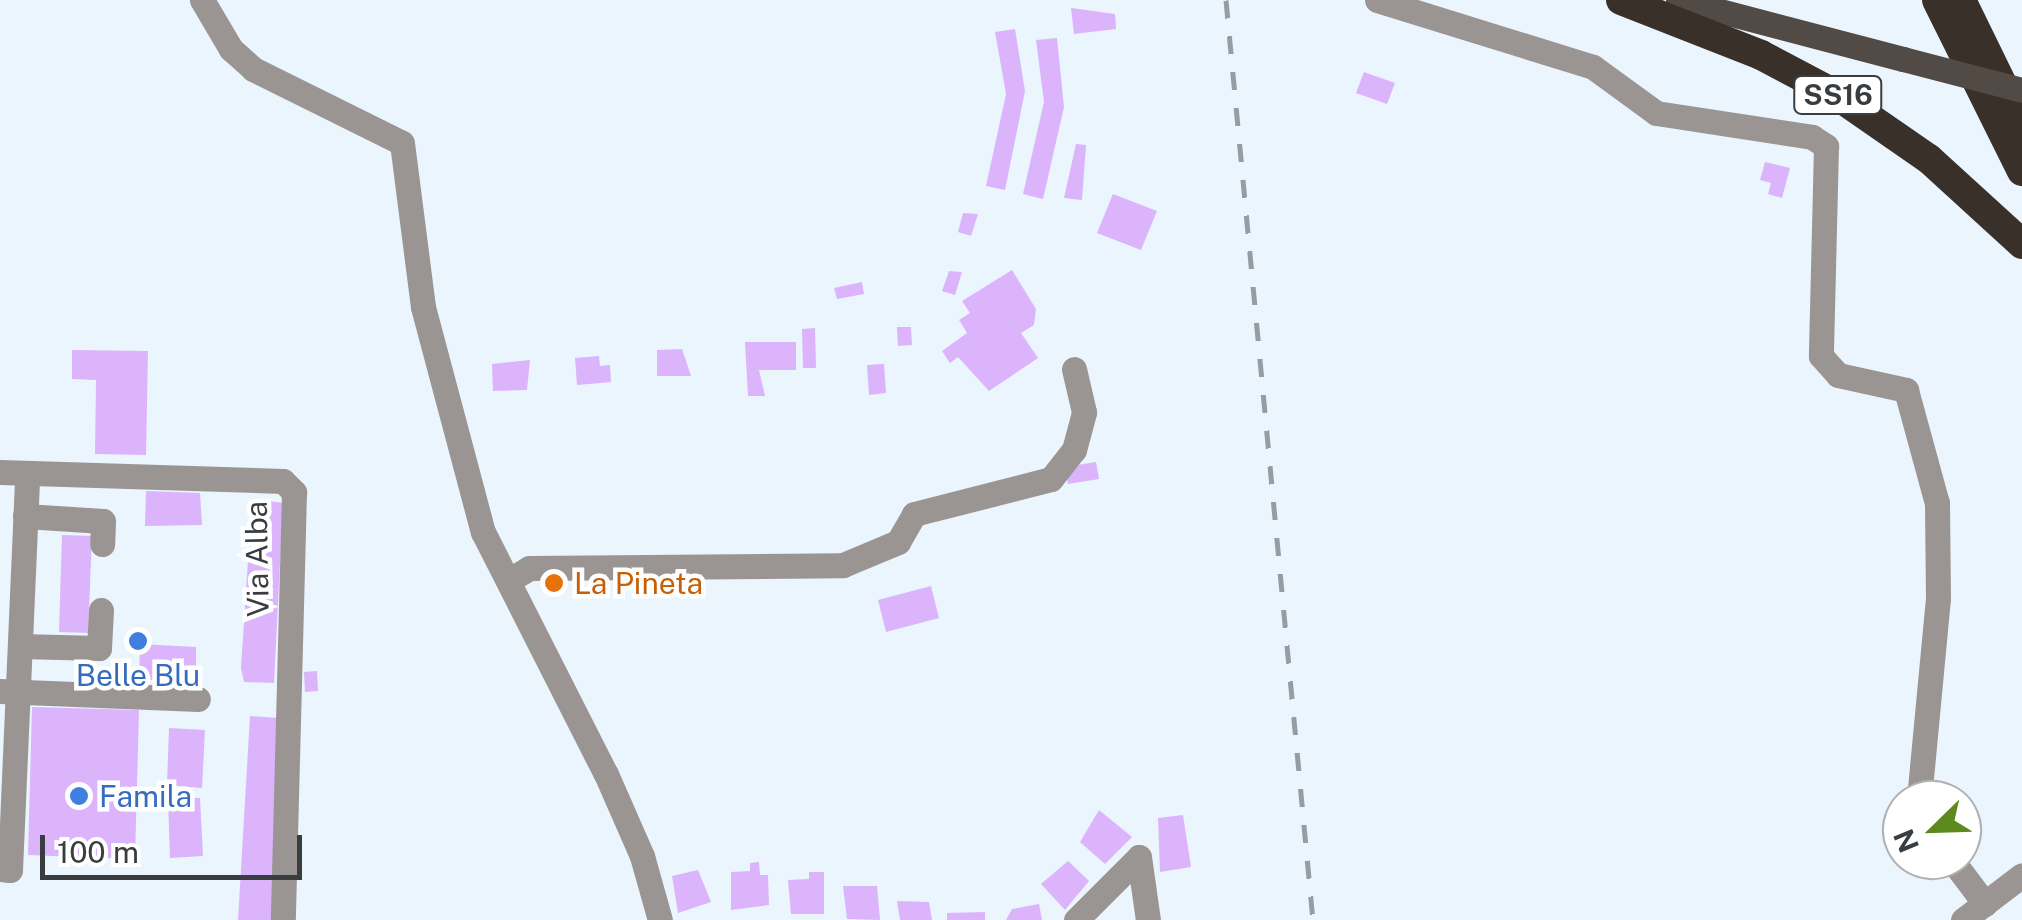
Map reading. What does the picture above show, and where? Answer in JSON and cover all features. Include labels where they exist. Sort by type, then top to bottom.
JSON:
[{"type":"highway","name":"SS16","points":[[1621,0],[1761,54],[1835,94],[1929,159],[2022,244]]},
{"type":"highway","points":[[1937,0],[2022,171]]},
{"type":"highway","points":[[1962,0],[2022,125]]},
{"type":"highway","points":[[1986,0],[2022,94]]},
{"type":"main road","points":[[1678,0],[2022,94]]},
{"type":"street","points":[[202,0],[231,50],[253,69],[375,124],[402,144],[423,307],[483,532],[511,580],[642,856],[660,920]]},
{"type":"street","points":[[1377,0],[1593,67],[1656,113],[1812,137],[1826,146],[1821,356],[1838,375],[1906,390],[1938,503],[1938,598],[1921,780]]},
{"type":"street","points":[[511,580],[530,568],[843,565],[898,542],[914,514],[1051,479],[1074,450],[1084,412],[1074,369]]},
{"type":"street","name":"Via Alba","points":[[0,472],[283,481],[294,492],[282,920]]},
{"type":"street","points":[[0,868],[10,870],[9,691],[20,646],[27,473]]},
{"type":"street","points":[[25,516],[102,521],[102,544]]},
{"type":"street","points":[[20,646],[99,648],[102,610]]},
{"type":"street","points":[[9,691],[198,699]]},
{"type":"street","points":[[1076,920],[1139,856],[1148,920]]},
{"type":"street","points":[[1963,920],[2022,875]]},
{"type":"street","points":[[1967,880],[1986,904]]},
{"type":"building","points":[[1071,8],[1115,14],[1116,29],[1074,34]]},
{"type":"building","points":[[1015,29],[1025,91],[1005,190],[986,186],[1006,94],[995,32]]},
{"type":"building","points":[[1057,38],[1064,107],[1043,199],[1023,194],[1044,102],[1036,40]]},
{"type":"building","points":[[1364,72],[1395,83],[1387,104],[1356,93]]},
{"type":"building","points":[[1076,144],[1086,145],[1082,200],[1064,198]]},
{"type":"building","points":[[1765,162],[1790,168],[1782,198],[1768,194],[1771,183],[1760,180]]},
{"type":"building","points":[[1113,194],[1157,211],[1141,250],[1097,233]]},
{"type":"building","points":[[963,213],[978,214],[971,236],[958,232]]},
{"type":"building","points":[[1012,270],[1036,309],[1034,325],[1021,333],[1038,358],[989,391],[958,357],[950,363],[942,351],[967,333],[959,320],[970,313],[962,301]]},
{"type":"building","points":[[949,271],[962,272],[955,295],[942,291]]},
{"type":"building","points":[[862,282],[864,294],[837,299],[834,288]]},
{"type":"building","points":[[897,327],[911,327],[912,345],[898,346]]},
{"type":"building","points":[[815,328],[816,368],[803,368],[802,329]]},
{"type":"building","points":[[745,342],[796,342],[796,370],[759,370],[765,396],[748,396]]},
{"type":"building","points":[[682,349],[691,376],[657,376],[657,350]]},
{"type":"building","points":[[72,350],[148,351],[146,455],[95,454],[96,380],[72,379]]},
{"type":"building","points":[[599,356],[600,366],[610,365],[611,382],[577,385],[575,358]]},
{"type":"building","points":[[530,360],[527,390],[493,391],[492,364]]},
{"type":"building","points":[[884,364],[886,393],[869,395],[867,365]]},
{"type":"building","points":[[1096,462],[1099,479],[1068,484],[1065,467]]},
{"type":"building","points":[[146,491],[200,493],[202,525],[145,526]]},
{"type":"building","points":[[252,499],[283,503],[274,683],[244,682],[241,668]]},
{"type":"building","points":[[62,535],[92,536],[88,633],[59,632]]},
{"type":"building","points":[[931,586],[939,618],[886,632],[878,600]]},
{"type":"building","points":[[140,644],[196,647],[196,679],[139,680]]},
{"type":"building","points":[[317,671],[318,691],[305,692],[304,672]]},
{"type":"building","points":[[32,707],[139,710],[135,859],[28,855]]},
{"type":"building","points":[[250,716],[279,718],[275,920],[238,920]]},
{"type":"building","points":[[169,728],[205,730],[202,788],[167,785]]},
{"type":"building","points":[[200,798],[203,856],[170,858],[168,799]]},
{"type":"building","points":[[1099,810],[1132,837],[1105,864],[1080,842]]},
{"type":"building","points":[[1183,815],[1191,867],[1160,872],[1158,818]]},
{"type":"building","points":[[1068,861],[1089,881],[1065,910],[1041,884]]},
{"type":"building","points":[[759,862],[760,875],[768,875],[769,905],[731,910],[731,872],[750,871],[750,863]]},
{"type":"building","points":[[698,870],[711,902],[678,913],[672,876]]},
{"type":"building","points":[[809,872],[824,872],[824,914],[791,914],[788,880],[809,879]]},
{"type":"building","points":[[843,886],[877,886],[880,920],[847,919]]},
{"type":"building","points":[[897,901],[929,902],[932,920],[900,920]]},
{"type":"building","points":[[1039,904],[1042,920],[1006,920],[1012,909]]},
{"type":"building","points":[[985,912],[985,920],[947,920],[947,913]]},
{"type":"railway","points":[[1226,0],[1313,920]]},
{"type":"place","name":"La Pineta","points":[[554,583]]},
{"type":"place","name":"Belle Blu","points":[[138,641]]},
{"type":"place","name":"Famila","points":[[79,796]]}]
